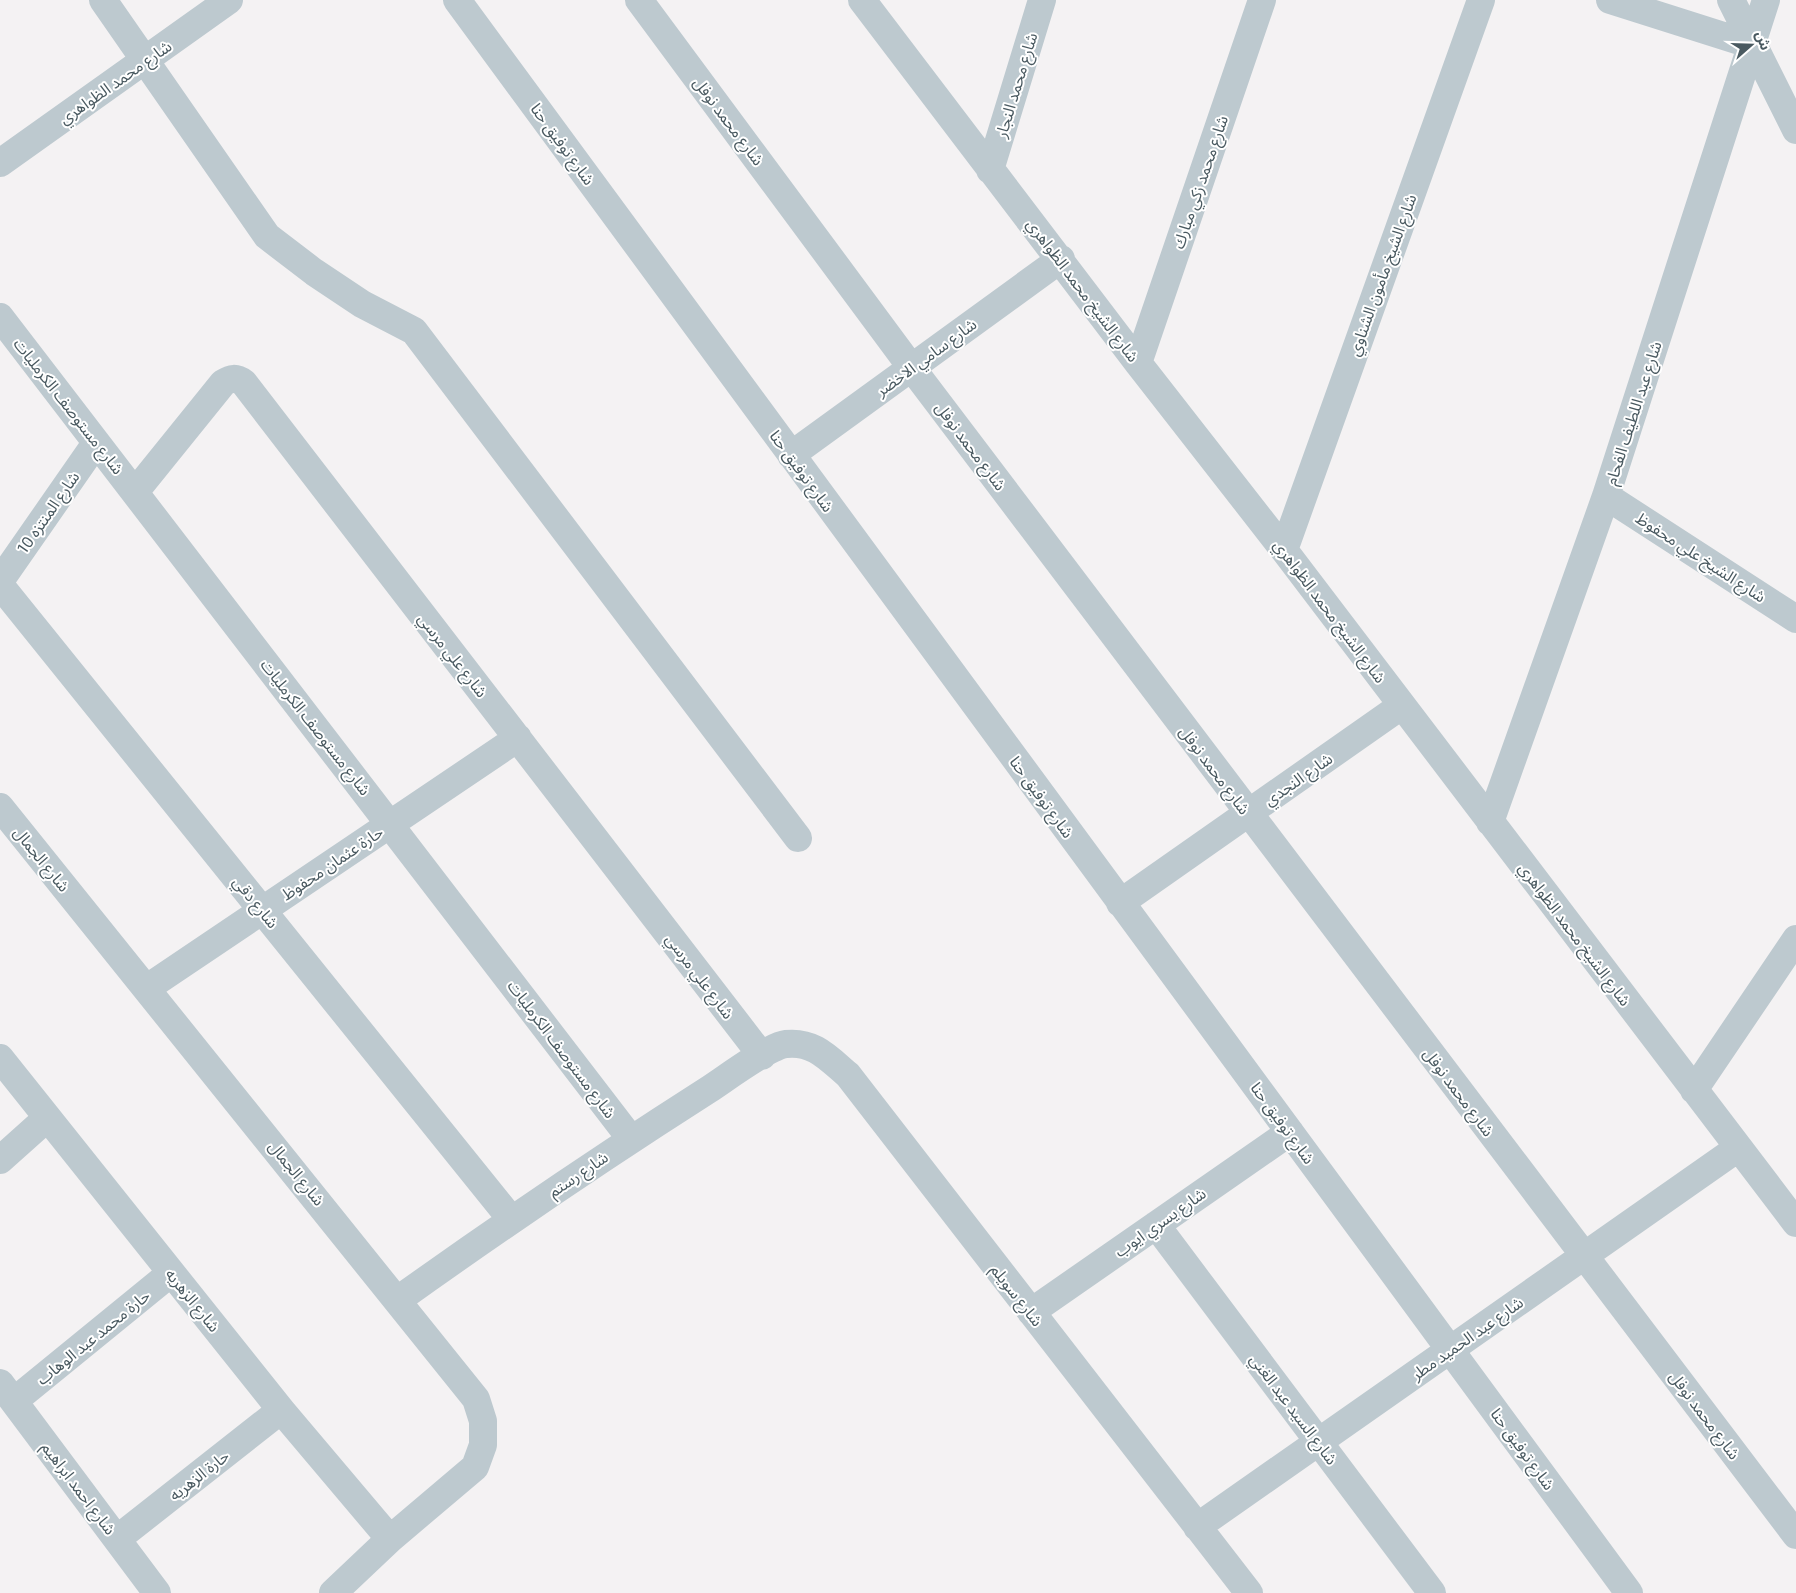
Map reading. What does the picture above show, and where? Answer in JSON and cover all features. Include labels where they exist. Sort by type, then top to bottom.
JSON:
[{"type":"street","points":[[103,0],[144,62],[268,236],[314,272],[354,299],[414,331],[798,838]]},
{"type":"street","name":"شارع محمد الظواهري","points":[[0,163],[229,0]]},
{"type":"street","name":"شارع توفيق حنا","points":[[457,0],[1629,1593]]},
{"type":"street","name":"شارع محمد نوفل","points":[[639,0],[911,367],[1796,1535]]},
{"type":"street","name":"شارع الشيخ محمد الظواهري","points":[[862,0],[1138,363],[1284,550],[1796,1224]]},
{"type":"street","name":"شارع محمد النجار","points":[[990,170],[1042,0]]},
{"type":"street","name":"شارع محمد زكي مبارك","points":[[1138,363],[1262,0]]},
{"type":"street","name":"شارع الشيخ مأمون الشناوي","points":[[1284,550],[1480,0]]},
{"type":"street","points":[[1610,0],[1752,45]]},
{"type":"street","points":[[1731,0],[1796,130]]},
{"type":"street","name":"شارع عبد اللطيف الفحام","points":[[1490,822],[1606,496],[1766,0]]},
{"type":"street","name":"شارع سامي الاخضر","points":[[791,455],[1061,260]]},
{"type":"street","name":"شارع مستوصف الكرمليات","points":[[3,327],[135,492],[630,1139]]},
{"type":"street","name":"شارع علي مرسي","points":[[135,492],[223,383],[229,379],[237,378],[244,383],[762,1056]]},
{"type":"street","name":"شارع المنتزه 10","points":[[0,583],[96,443]]},
{"type":"street","name":"شارع الشيخ علي محفوظ","points":[[1606,496],[1796,619]]},
{"type":"street","name":"شارع دقي","points":[[0,583],[510,1219]]},
{"type":"street","name":"شارع النجدي","points":[[1120,903],[1401,706]]},
{"type":"street","name":"حارة عثمان محفوظ","points":[[147,988],[518,738]]},
{"type":"street","name":"شارع الجمال","points":[[0,808],[399,1299],[476,1399],[483,1421],[483,1445],[475,1467],[390,1539],[333,1593]]},
{"type":"street","points":[[1694,1090],[1796,939]]},
{"type":"street","name":"شارع سويلم","points":[[762,1056],[785,1044],[811,1045],[848,1075],[1249,1593]]},
{"type":"street","name":"شارع رستم","points":[[399,1299],[510,1219],[630,1139],[762,1056]]},
{"type":"street","name":"شارع الزهريه","points":[[0,1058],[281,1410],[390,1539]]},
{"type":"street","points":[[0,1160],[47,1118]]},
{"type":"street","name":"شارع يسري ايوب","points":[[1031,1312],[1290,1132]]},
{"type":"street","name":"شارع عبد الحميد مطر","points":[[1197,1527],[1738,1148]]},
{"type":"street","name":"شارع السيد عبد الغني","points":[[1156,1225],[1432,1593]]},
{"type":"street","name":"حارة محمد عبد الوهاب","points":[[7,1392],[171,1273]]},
{"type":"street","name":"شارع احمد ابراهيم","points":[[7,1392],[157,1593]]},
{"type":"street","name":"حارة الزهريه","points":[[117,1539],[281,1410]]}]
